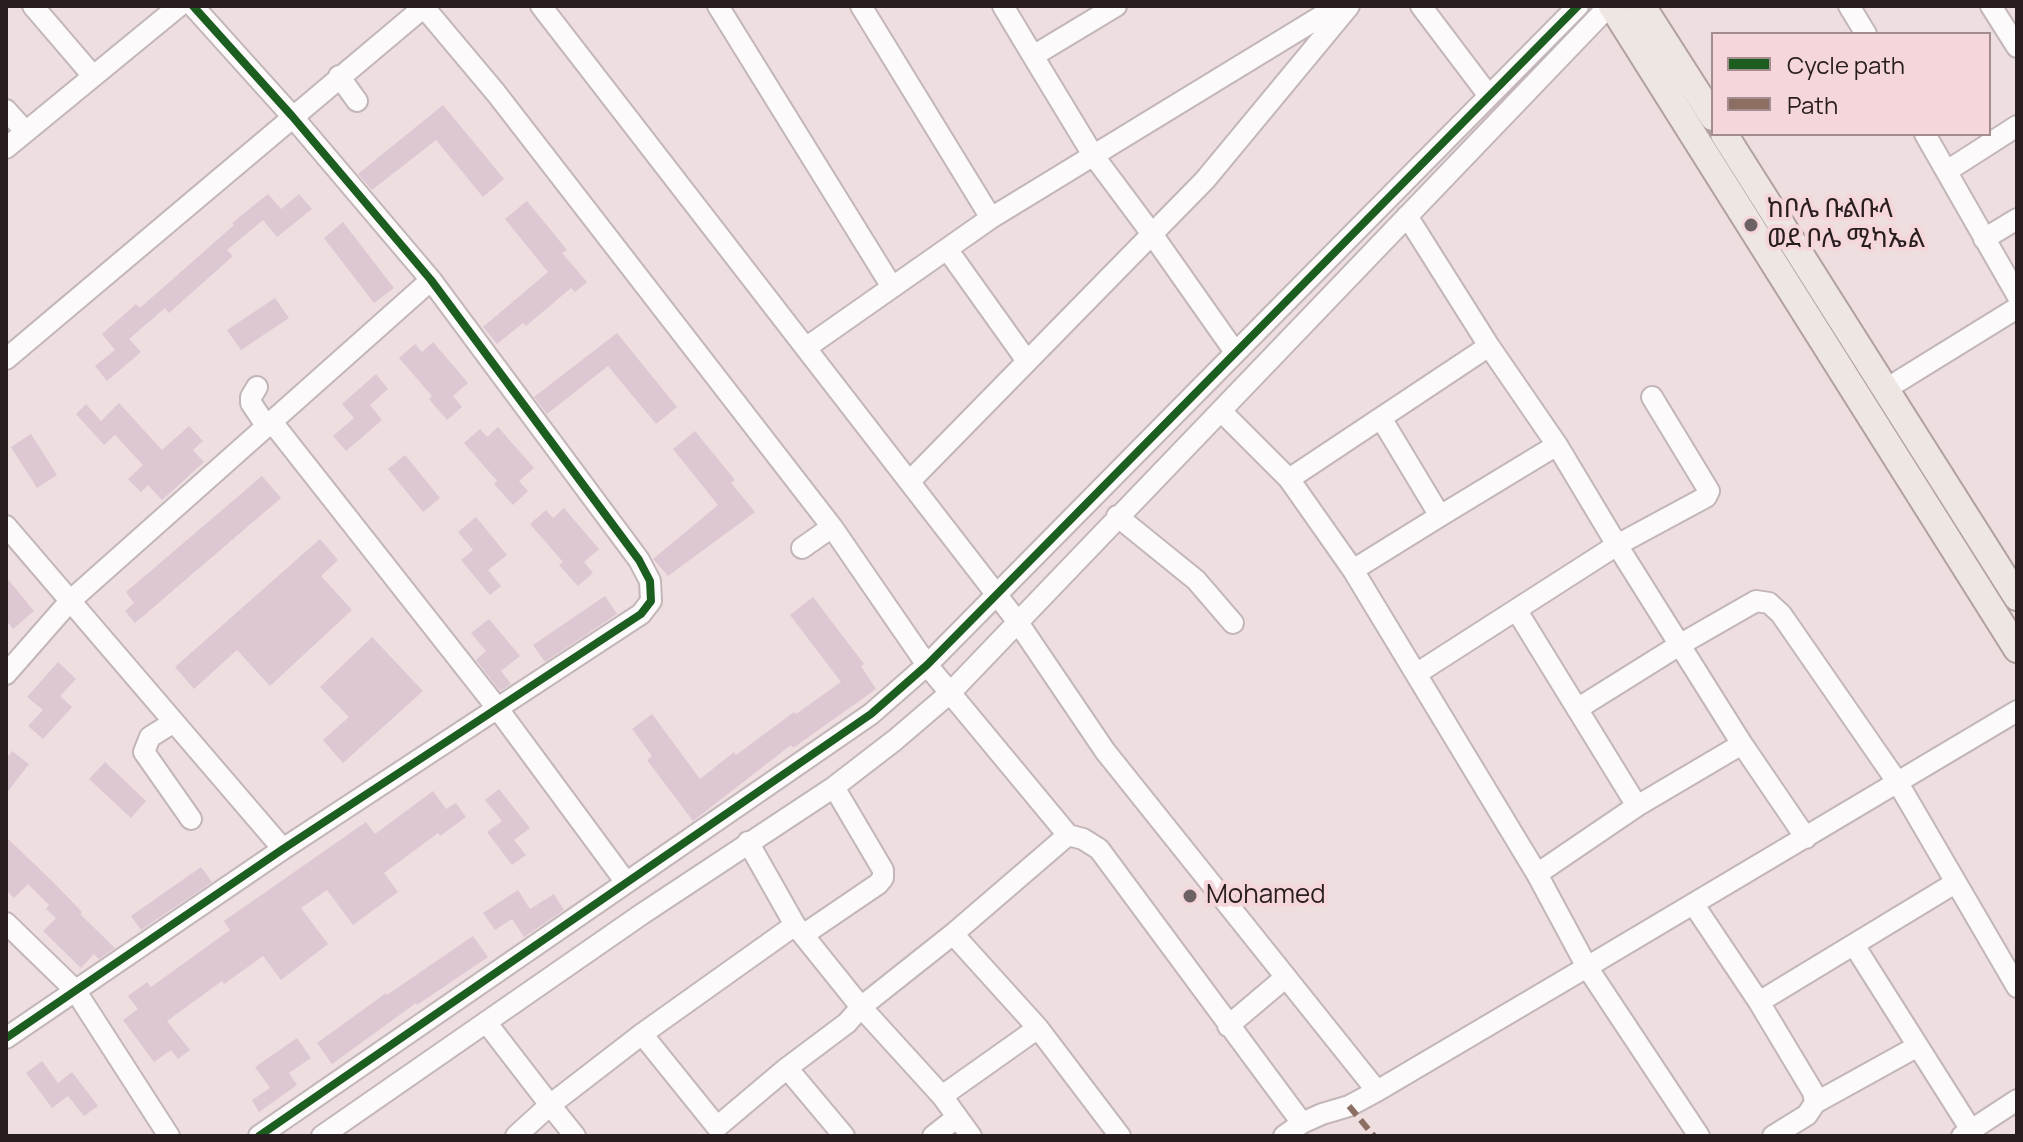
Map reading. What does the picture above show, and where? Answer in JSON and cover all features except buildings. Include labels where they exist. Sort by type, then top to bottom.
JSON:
[{"type":"main road","points":[[1610,6],[2017,649]]},
{"type":"main road","points":[[1642,6],[1711,114]]},
{"type":"main road","points":[[1725,136],[2017,597]]},
{"type":"street","points":[[33,6],[93,76]]},
{"type":"street","points":[[6,148],[179,6]]},
{"type":"street","points":[[6,1038],[283,849],[641,614],[651,601],[650,581],[639,560],[431,280],[292,116],[193,6]]},
{"type":"street","points":[[6,359],[424,6],[496,93],[832,527],[927,665],[1068,835],[1083,839],[1099,849],[1302,1123]]},
{"type":"street","points":[[541,6],[911,480],[1017,621],[1105,751],[1377,1091]]},
{"type":"street","points":[[718,6],[892,287]]},
{"type":"street","points":[[861,6],[991,218]]},
{"type":"street","points":[[1003,6],[1093,155],[1235,352]]},
{"type":"street","points":[[1033,56],[1116,6]]},
{"type":"street","points":[[807,347],[991,218],[1338,6]]},
{"type":"street","points":[[911,480],[1205,180],[1349,6]]},
{"type":"street","points":[[1421,6],[1489,96]]},
{"type":"street","points":[[259,1136],[625,881],[842,736],[927,665],[1578,6]]},
{"type":"street","points":[[322,1136],[748,842],[834,787],[950,693],[1610,6]]},
{"type":"street","points":[[1849,6],[1865,32]]},
{"type":"street","points":[[2002,10],[2017,47]]},
{"type":"street","points":[[339,76],[357,101]]},
{"type":"street","points":[[6,110],[25,131]]},
{"type":"street","points":[[1947,171],[2017,126]]},
{"type":"street","points":[[1926,136],[2017,295]]},
{"type":"street","points":[[1407,216],[1489,346],[1557,445],[1742,744],[1806,838]]},
{"type":"street","points":[[1984,239],[2017,219]]},
{"type":"street","points":[[947,249],[1027,361]]},
{"type":"street","points":[[6,674],[70,601],[431,280]]},
{"type":"street","points":[[1886,389],[2017,308]]},
{"type":"street","points":[[1289,479],[1489,346]]},
{"type":"street","points":[[257,387],[251,403],[386,555],[625,881]]},
{"type":"street","points":[[1416,674],[1617,545],[1706,497],[1709,491],[1652,397]]},
{"type":"street","points":[[1222,412],[1289,479],[1353,570],[1537,874],[1587,967],[1699,1136]]},
{"type":"street","points":[[1381,418],[1440,516]]},
{"type":"street","points":[[1353,570],[1557,445]]},
{"type":"street","points":[[1117,516],[1196,580],[1233,623]]},
{"type":"street","points":[[6,526],[283,849]]},
{"type":"street","points":[[802,548],[832,527]]},
{"type":"street","points":[[1577,709],[1756,601],[1769,603],[1781,614],[1898,783],[2017,987]]},
{"type":"street","points":[[1517,611],[1637,806]]},
{"type":"street","points":[[1284,1136],[1302,1123],[1349,1106],[1377,1091],[2017,711]]},
{"type":"street","points":[[174,722],[150,737],[144,752],[191,819]]},
{"type":"street","points":[[1537,874],[1637,806],[1742,744]]},
{"type":"street","points":[[516,1136],[550,1105],[642,1034],[799,930],[878,884],[883,878],[883,870],[834,787]]},
{"type":"street","points":[[642,1034],[720,1132],[787,1068],[847,1023],[861,1007],[953,934],[1068,835]]},
{"type":"street","points":[[748,842],[799,930],[861,1007],[942,1096],[971,1136]]},
{"type":"street","points":[[1759,1002],[1955,883]]},
{"type":"street","points":[[1694,905],[1759,1002],[1813,1092],[1815,1103]]},
{"type":"street","points":[[6,923],[75,990],[169,1136]]},
{"type":"street","points":[[953,934],[1038,1028],[1120,1136]]},
{"type":"street","points":[[1854,945],[1918,1046],[1966,1133],[2017,1100]]},
{"type":"street","points":[[1228,1026],[1286,977]]},
{"type":"street","points":[[486,1022],[575,1136]]},
{"type":"street","points":[[942,1096],[1038,1028]]},
{"type":"street","points":[[1774,1136],[1807,1115],[1815,1103],[1918,1046]]},
{"type":"street","points":[[787,1068],[844,1136]]},
{"type":"street","points":[[933,1136],[956,1118]]},
{"type":"marked path","points":[[1349,1106],[1374,1136]]},
{"type":"cycle path","points":[[6,1038],[283,849],[641,614],[651,601],[650,581],[639,560],[431,280],[292,116],[193,6]]},
{"type":"cycle path","points":[[259,1136],[871,714],[927,665],[1578,6]]},
{"type":"place","name":"ከቦሌ ቡልቡላ ወደ ቦሌ ሚካኤል","points":[[1751,225]]},
{"type":"place","name":"Mohamed","points":[[1190,896]]}]
